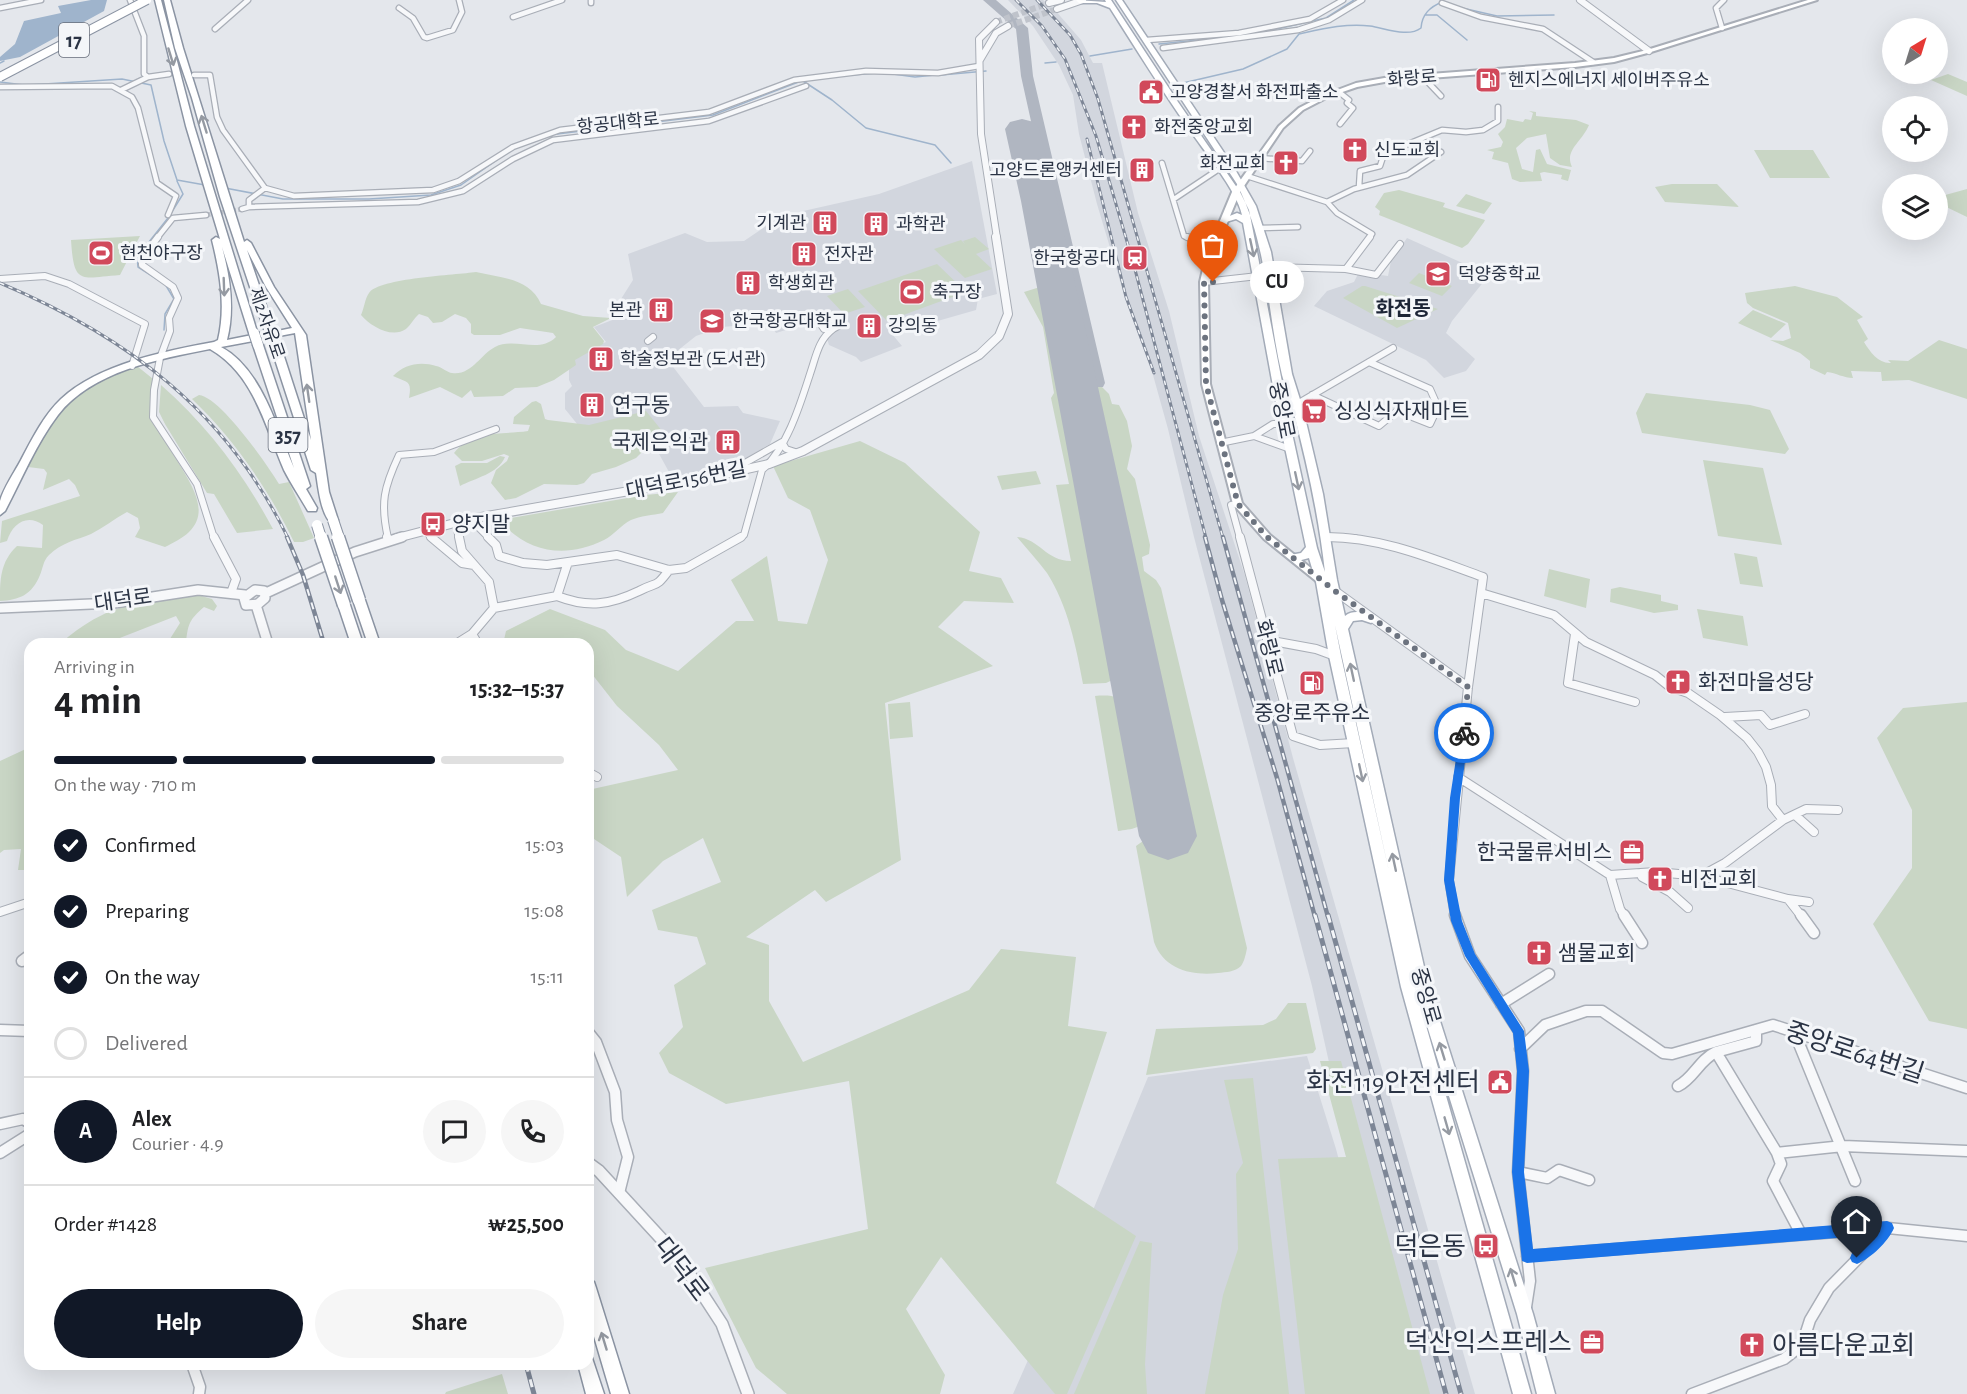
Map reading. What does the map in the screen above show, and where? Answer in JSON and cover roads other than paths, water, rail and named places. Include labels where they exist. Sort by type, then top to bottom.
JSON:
[{"type":"highway","name":"17","points":[[0,75],[139,0]]},
{"type":"highway","name":"17","points":[[0,75],[147,0]]},
{"type":"main road","name":"제2자유로","points":[[158,0],[168,49],[210,195],[210,212],[254,333],[355,638]]},
{"type":"main road","name":"제2자유로","points":[[167,0],[178,48],[196,98],[226,202],[372,638]]},
{"type":"main road","name":"화랑로","points":[[1335,591],[1267,537],[1238,504],[1206,384],[1204,282],[1215,245],[1242,184],[1281,127],[1301,109],[1339,92],[1390,79],[1593,62],[1649,51],[1814,0]]},
{"type":"main road","points":[[1081,1],[1114,2]]},
{"type":"main road","name":"중앙로","points":[[1114,2],[1147,40],[1242,184],[1254,208],[1268,267],[1288,376],[1297,404],[1327,537],[1331,580],[1420,980],[1525,1314],[1546,1394]]},
{"type":"main road","name":"중앙로","points":[[1114,2],[1219,169],[1242,184]]},
{"type":"main road","points":[[1223,157],[1228,162],[1237,165],[1258,159]]},
{"type":"main road","name":"중앙로","points":[[1242,184],[1246,222],[1290,449],[1322,582],[1335,656],[1408,987],[1522,1394]]},
{"type":"main road","points":[[226,202],[240,222],[256,262],[301,335],[312,421],[320,451],[324,492]]},
{"type":"main road","points":[[210,212],[225,280],[225,319],[222,341],[214,347]]},
{"type":"main road","points":[[1226,219],[1237,216],[1246,222]]},
{"type":"main road","points":[[0,511],[45,429],[65,400],[81,388],[101,377],[160,358],[299,330]]},
{"type":"main road","points":[[214,347],[226,350],[252,387],[276,431],[291,472],[312,508]]},
{"type":"main road","points":[[1294,558],[1304,557],[1312,548]]},
{"type":"main road","points":[[1343,627],[1350,617],[1362,616],[1371,619]]},
{"type":"main road","points":[[594,1308],[620,1394]]},
{"type":"main road","points":[[588,1370],[595,1394]]},
{"type":"street","points":[[0,8],[41,0]]},
{"type":"street","points":[[130,0],[142,23],[146,61],[144,74],[148,77]]},
{"type":"street","points":[[215,29],[248,0]]},
{"type":"street","points":[[399,8],[413,18],[424,37],[427,38],[453,30],[463,13],[464,7],[459,0]]},
{"type":"street","points":[[513,17],[562,0]]},
{"type":"street","points":[[1049,3],[1061,0]]},
{"type":"street","points":[[1147,40],[1239,33],[1310,19],[1343,0]]},
{"type":"street","points":[[1163,48],[1191,42],[1250,39],[1317,25],[1362,0]]},
{"type":"street","points":[[1580,0],[1649,51]]},
{"type":"street","points":[[1722,28],[1716,8],[1724,0]]},
{"type":"street","points":[[1057,9],[1081,1]]},
{"type":"street","points":[[1442,3],[1481,17],[1543,29],[1593,62]]},
{"type":"street","points":[[1327,9],[1340,14]]},
{"type":"street","points":[[470,519],[496,544],[499,556],[523,563],[547,566],[617,555],[669,570],[686,568],[744,535],[758,494],[760,477],[769,464],[798,453],[853,426],[979,355],[999,336],[1008,314],[981,134],[980,39],[996,22]]},
{"type":"street","points":[[979,66],[996,33],[1008,26]]},
{"type":"street","name":"항공대학로","points":[[806,86],[709,121],[553,140],[513,159],[464,191],[437,199],[418,202],[245,208],[249,200],[262,189],[294,196],[432,190],[459,181],[513,147],[560,130],[709,112],[794,80],[866,71],[938,73],[979,66]]},
{"type":"street","points":[[121,90],[148,77],[169,74]]},
{"type":"street","points":[[194,75],[210,75],[217,117],[223,130],[262,189]]},
{"type":"street","points":[[1422,76],[1441,96]]},
{"type":"street","points":[[0,87],[112,86],[132,97],[138,108],[158,183],[176,196],[168,215]]},
{"type":"street","points":[[1339,92],[1349,100],[1347,103]]},
{"type":"street","points":[[1340,107],[1347,103]]},
{"type":"street","points":[[1340,124],[1353,108],[1347,103]]},
{"type":"street","points":[[1359,187],[1360,171],[1380,166],[1384,154],[1442,130],[1483,130],[1498,121],[1498,107]]},
{"type":"street","points":[[1258,159],[1302,161],[1310,151]]},
{"type":"street","points":[[1327,202],[1334,196],[1359,187],[1403,177],[1441,152]]},
{"type":"street","points":[[1162,163],[1184,236],[1215,245]]},
{"type":"street","points":[[1174,199],[1219,169]]},
{"type":"street","points":[[1242,184],[1327,202],[1337,213],[1372,234],[1346,269]]},
{"type":"street","points":[[210,212],[173,218],[142,258],[141,264],[173,287],[178,298],[169,318],[170,331],[160,358],[154,390],[153,417],[197,484],[215,541],[236,579],[231,593]]},
{"type":"street","points":[[1259,228],[1298,227]]},
{"type":"street","points":[[1268,267],[1346,269],[1376,275],[1400,244]]},
{"type":"street","points":[[0,279],[45,276],[69,284],[145,324],[132,366]]},
{"type":"street","points":[[1204,282],[1258,276]]},
{"type":"street","points":[[821,341],[840,323],[833,318],[822,321],[820,325],[824,328],[833,329]]},
{"type":"street","name":"대덕로156번길","points":[[266,593],[354,552],[423,530],[470,519],[769,464],[794,421],[821,341],[819,336],[824,328]]},
{"type":"street","points":[[1297,404],[1393,348]]},
{"type":"street","points":[[1312,395],[1379,426],[1397,411],[1430,424],[1438,407],[1430,389],[1369,363]]},
{"type":"street","points":[[1220,443],[1254,436],[1273,424],[1285,424]]},
{"type":"street","points":[[388,540],[380,509],[382,489],[399,455],[434,452],[496,429]]},
{"type":"street","points":[[1254,436],[1290,449]]},
{"type":"street","points":[[724,474],[782,442],[786,449],[798,453]]},
{"type":"street","name":"화랑로","points":[[1238,504],[1232,506],[1293,736],[1320,746],[1354,743]]},
{"type":"street","points":[[455,522],[462,551],[489,582],[494,608]]},
{"type":"street","points":[[423,530],[462,563],[474,565]]},
{"type":"street","points":[[1327,537],[1348,537],[1410,551],[1483,577],[1468,687],[1449,880],[1456,921],[1470,956],[1519,1031],[1523,1080],[1518,1172],[1530,1281],[1525,1314]]},
{"type":"street","points":[[557,597],[568,562]]},
{"type":"street","points":[[466,638],[472,634],[494,608],[557,597],[581,606],[606,603],[627,597],[644,587],[658,585],[669,570]]},
{"type":"street","name":"대덕로","points":[[0,608],[114,603],[198,590],[245,595],[255,590],[266,593]]},
{"type":"street","points":[[1335,591],[1468,687]]},
{"type":"street","points":[[245,595],[244,603],[249,606],[265,600],[266,593]]},
{"type":"street","points":[[1481,594],[1550,614],[1598,648],[1655,675],[1662,684],[1681,693],[1688,693],[1723,717],[1744,733],[1756,748],[1768,771],[1772,788],[1772,806],[1784,820]]},
{"type":"street","points":[[256,605],[266,638]]},
{"type":"street","points":[[1575,633],[1568,683],[1635,702]]},
{"type":"street","points":[[472,634],[474,638]]},
{"type":"street","points":[[1267,640],[1316,649],[1335,656]]},
{"type":"street","points":[[1723,717],[1761,715],[1770,725],[1805,714]]},
{"type":"street","points":[[1458,777],[1610,875],[1656,872],[1701,876],[1788,899],[1809,902]]},
{"type":"street","points":[[1701,876],[1725,863],[1784,820],[1806,808],[1838,810]]},
{"type":"street","points":[[1795,815],[1814,832]]},
{"type":"street","points":[[1641,873],[1642,877],[1670,892],[1688,908]]},
{"type":"street","points":[[1610,875],[1620,909],[1642,943]]},
{"type":"street","points":[[1788,899],[1814,933]]},
{"type":"street","points":[[0,912],[24,904]]},
{"type":"street","points":[[1501,1004],[1549,974]]},
{"type":"street","name":"중앙로64번길","points":[[1520,1049],[1545,1025],[1586,1011],[1602,1011],[1663,1053],[1672,1054],[1773,1025],[1967,1088]]},
{"type":"street","points":[[1678,1086],[1686,1083],[1703,1057],[1756,1041],[1756,1030]]},
{"type":"street","points":[[1,1032],[24,1031]]},
{"type":"street","points":[[1795,1034],[1843,1146],[1855,1181]]},
{"type":"street","points":[[594,1040],[615,1092],[617,1120],[628,1157],[619,1193]]},
{"type":"street","points":[[1716,1052],[1777,1153],[1781,1164],[1773,1180],[1801,1234]]},
{"type":"street","points":[[0,1124],[24,1119]]},
{"type":"street","points":[[0,1153],[24,1138]]},
{"type":"street","points":[[1777,1153],[1843,1146],[1967,1151]]},
{"type":"street","name":"대덕로","points":[[594,1167],[679,1258],[722,1324],[748,1394]]},
{"type":"street","points":[[1518,1172],[1547,1178],[1559,1170],[1589,1180]]},
{"type":"street","points":[[1527,1256],[1887,1228],[1967,1236]]},
{"type":"street","points":[[1692,1394],[1784,1359],[1802,1345],[1810,1320],[1829,1288],[1887,1228]]},
{"type":"street","points":[[194,1370],[200,1387],[199,1394]]},
{"type":"water","points":[[91,0],[107,0],[104,11],[20,57],[0,61],[0,57],[15,44],[24,21],[61,13],[58,6]]},
{"type":"waterway","points":[[1259,33],[1326,18],[1354,0]]},
{"type":"waterway","points":[[1425,15],[1442,2]]},
{"type":"waterway","points":[[1462,8],[1497,16],[1554,15]]},
{"type":"waterway","points":[[1183,83],[1243,69],[1287,49],[1299,34],[1352,25],[1410,32],[1421,28],[1425,15]]},
{"type":"waterway","points":[[1425,15],[1437,15],[1467,40]]},
{"type":"waterway","points":[[1159,44],[1227,37]]},
{"type":"waterway","points":[[1090,56],[1132,49]]},
{"type":"waterway","points":[[0,63],[4,61]]},
{"type":"waterway","points":[[1045,63],[1056,62]]},
{"type":"waterway","points":[[941,75],[986,71]]},
{"type":"waterway","points":[[840,76],[876,73]]},
{"type":"waterway","points":[[893,74],[915,77],[935,75]]},
{"type":"waterway","points":[[29,85],[122,79],[151,85],[164,141],[177,180],[205,185]]},
{"type":"waterway","points":[[557,134],[713,115],[801,81]]},
{"type":"waterway","points":[[803,81],[832,100],[866,128],[935,145],[951,163]]},
{"type":"waterway","points":[[0,82],[24,85]]},
{"type":"waterway","points":[[225,188],[283,199],[369,199],[431,195],[461,185],[504,155]]},
{"type":"waterway","points":[[160,281],[138,267],[137,257],[168,218],[183,194],[177,181]]},
{"type":"waterway","points":[[164,330],[165,314],[174,299],[165,284]]},
{"type":"tunnel","points":[[996,22],[1049,3]]},
{"type":"tunnel","points":[[1008,26],[1057,9]]},
{"type":"tunnel","points":[[206,215],[242,209]]},
{"type":"railway","points":[[1016,0],[1042,26],[1065,59],[1096,136],[1133,262],[1206,538]]},
{"type":"railway","points":[[1037,0],[1070,35],[1081,54],[1098,99],[1223,538]]},
{"type":"railway","points":[[1087,139],[1126,297],[1154,373]]},
{"type":"railway","points":[[0,283],[47,304],[90,328],[131,354],[169,383],[235,452],[263,493],[288,538]]},
{"type":"railway","points":[[287,537],[303,575],[322,638]]},
{"type":"railway","points":[[1205,537],[1277,778],[1315,917]]},
{"type":"railway","points":[[1223,537],[1328,917]]},
{"type":"railway","points":[[1315,915],[1446,1394]]},
{"type":"railway","points":[[1328,915],[1461,1394]]},
{"type":"railway","points":[[528,1370],[534,1394]]},
{"type":"place","name":"헨지스에너지 세이버주유소","points":[[1488,80]]},
{"type":"place","name":"고양경찰서 화전파출소","points":[[1151,92]]},
{"type":"place","name":"화전중앙교회","points":[[1134,127]]},
{"type":"place","name":"신도교회","points":[[1355,150]]},
{"type":"place","name":"화전교회","points":[[1286,163]]},
{"type":"place","name":"고양드론앵커센터","points":[[1142,170]]},
{"type":"place","name":"기계관","points":[[825,223]]},
{"type":"place","name":"과학관","points":[[876,224]]},
{"type":"place","name":"현천야구장","points":[[101,253]]},
{"type":"place","name":"전자관","points":[[804,254]]},
{"type":"place","name":"한국항공대","points":[[1135,258]]},
{"type":"place","name":"덕양중학교","points":[[1438,274]]},
{"type":"place","name":"CU","points":[[1213,282]]},
{"type":"place","name":"학생회관","points":[[748,283]]},
{"type":"place","name":"축구장","points":[[912,292]]},
{"type":"place","name":"본관","points":[[661,310]]},
{"type":"place","name":"한국항공대학교","points":[[712,321]]},
{"type":"place","name":"강의동","points":[[869,326]]},
{"type":"place","name":"학술정보관 (도서관)","points":[[601,359]]},
{"type":"place","name":"연구동","points":[[592,405]]},
{"type":"place","name":"싱싱식자재마트","points":[[1314,411]]},
{"type":"place","name":"국제은익관","points":[[728,442]]},
{"type":"place","name":"양지말","points":[[433,524]]},
{"type":"place","name":"화전마을성당","points":[[1678,682]]},
{"type":"place","name":"중앙로주유소","points":[[1312,683]]},
{"type":"place","name":"한국물류서비스","points":[[1632,852]]},
{"type":"place","name":"비전교회","points":[[1660,879]]},
{"type":"place","name":"샘물교회","points":[[1539,953]]},
{"type":"place","name":"화전119안전센터","points":[[1500,1082]]},
{"type":"place","name":"덕은동","points":[[1486,1246]]},
{"type":"place","name":"덕산익스프레스","points":[[1592,1342]]},
{"type":"place","name":"아름다운교회","points":[[1752,1345]]},
{"type":"district","name":"화전동","points":[[1403,308]]}]
